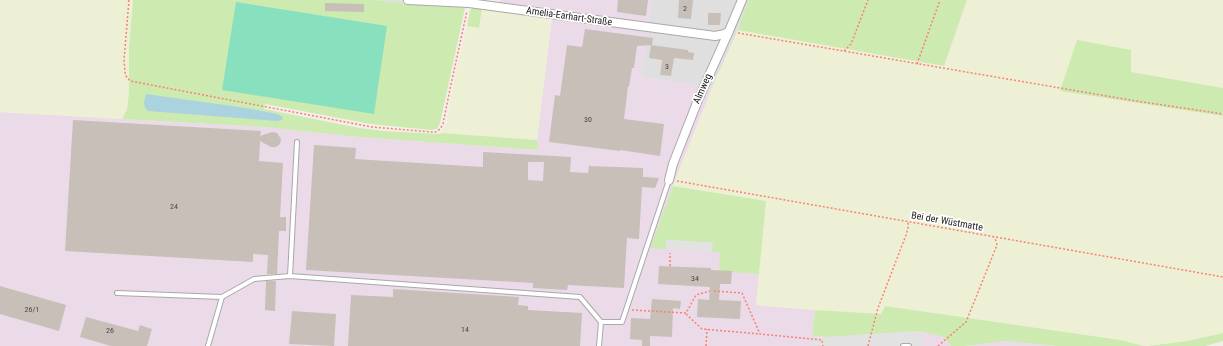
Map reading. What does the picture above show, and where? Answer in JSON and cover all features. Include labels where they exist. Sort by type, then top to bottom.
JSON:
[{"type":"street","name":"Amelia-Earhart-Straße","points":[[408,0],[469,2],[715,36],[725,34],[729,31]]},
{"type":"street","name":"Almweg","points":[[669,180],[673,164],[698,100],[742,0]]},
{"type":"lane","points":[[290,276],[297,142]]},
{"type":"lane","points":[[601,322],[622,322],[669,180]]},
{"type":"lane","points":[[117,293],[222,297],[254,279],[290,276],[580,297],[601,322],[599,346]]},
{"type":"lane","points":[[208,346],[222,297]]},
{"type":"lane","points":[[903,346],[908,346]]},
{"type":"path","points":[[129,0],[124,60],[126,76],[130,81],[372,127],[432,132],[436,132],[443,124],[469,2]]},
{"type":"path","points":[[844,51],[851,44],[868,0]]},
{"type":"path","points":[[916,64],[940,0]]},
{"type":"path","points":[[729,31],[1136,101],[1223,114]]},
{"type":"path","name":"Bei der Wüstmatte","points":[[669,180],[1223,277]]},
{"type":"path","points":[[868,346],[878,308],[906,235],[908,222]]},
{"type":"path","points":[[938,346],[966,322],[997,245],[994,237]]},
{"type":"path","points":[[670,254],[670,266]]},
{"type":"path","points":[[686,313],[696,295],[710,291]]},
{"type":"path","points":[[714,291],[742,293],[760,334]]},
{"type":"path","points":[[626,309],[686,313],[702,329],[822,340],[824,346]]},
{"type":"path","points":[[706,346],[707,329]]},
{"type":"shaded area","points":[[371,0],[473,0],[471,8],[465,8]]},
{"type":"shaded area","points":[[500,0],[651,0],[641,77],[712,88],[673,186],[651,248],[666,240],[713,243],[732,271],[759,274],[757,305],[815,310],[812,335],[920,331],[944,337],[951,346],[0,346],[0,112],[265,127],[358,137],[537,150],[552,17],[499,9]]},
{"type":"shaded area","points":[[651,0],[748,0],[738,30],[712,88],[641,77]]},
{"type":"shaded area","points":[[666,240],[713,243],[712,252],[666,249]]},
{"type":"shaded area","points":[[920,331],[922,346],[810,346],[812,335],[827,337]]},
{"type":"shaded area","points":[[1006,341],[1057,346],[965,346]]},
{"type":"green space","points":[[0,0],[133,0],[129,47],[129,92],[127,109],[122,119],[0,112]]},
{"type":"green space","points":[[133,0],[371,0],[465,8],[440,123],[437,129],[431,130],[371,124],[265,104],[264,109],[359,128],[384,131],[442,133],[537,140],[538,150],[358,137],[265,127],[122,119],[127,109],[129,92],[129,47]]},
{"type":"green space","points":[[748,0],[967,0],[944,66],[738,30]]},
{"type":"green space","points":[[967,0],[1223,0],[1223,88],[1131,72],[1060,91],[1223,116],[1223,333],[1188,341],[1144,346],[1120,340],[885,306],[881,314],[756,305],[766,201],[673,186],[712,88],[738,30],[944,66]]},
{"type":"green space","points":[[236,2],[387,26],[374,114],[222,90]]},
{"type":"green space","points":[[477,7],[482,8],[479,28],[467,26],[470,10]]},
{"type":"green space","points":[[482,8],[552,17],[537,140],[442,133],[446,124],[454,80],[467,26],[479,28]]},
{"type":"green space","points":[[1077,40],[1131,50],[1131,72],[1223,88],[1223,116],[1060,91]]},
{"type":"green space","points":[[673,186],[766,201],[759,274],[719,271],[720,252],[712,252],[713,243],[667,240],[666,249],[650,248]]},
{"type":"green space","points":[[885,306],[1120,340],[1144,346],[1057,346],[1006,341],[965,346],[951,346],[944,337],[920,331],[827,337],[812,335],[815,310],[881,314]]},
{"type":"green space","points":[[1223,333],[1223,341],[1205,346],[1147,346],[1188,341]]},
{"type":"water","points":[[146,94],[246,108],[277,114],[283,117],[282,120],[277,121],[148,111],[145,108],[144,102]]},
{"type":"building","points":[[618,0],[648,0],[646,16],[617,12]]},
{"type":"building","points":[[679,0],[693,0],[691,19],[678,18]]},
{"type":"building","points":[[325,3],[364,4],[364,12],[325,11]]},
{"type":"building","points":[[708,13],[721,13],[720,25],[708,25]]},
{"type":"building","points":[[585,29],[653,38],[652,45],[637,46],[634,68],[632,68],[629,87],[628,86],[624,119],[664,124],[660,156],[549,142],[555,95],[560,96],[567,45],[582,47]]},
{"type":"building","points":[[651,45],[688,50],[688,52],[694,53],[693,60],[674,58],[671,76],[660,75],[662,60],[649,58]]},
{"type":"building","points":[[73,120],[261,131],[260,136],[272,132],[277,133],[281,139],[280,144],[276,147],[271,147],[260,141],[259,161],[283,163],[280,217],[286,217],[286,231],[279,231],[277,274],[267,274],[268,255],[253,254],[253,262],[65,251]]},
{"type":"building","points":[[314,145],[356,148],[355,159],[483,167],[483,152],[571,157],[570,172],[588,173],[589,166],[643,168],[643,177],[659,178],[655,188],[642,187],[639,239],[627,238],[624,288],[568,285],[567,290],[533,288],[533,283],[306,270]],"holes":[[[528,162],[544,162],[543,181],[528,180]]]},
{"type":"building","points":[[659,266],[711,268],[711,270],[732,271],[731,284],[720,284],[719,300],[741,301],[740,319],[697,317],[698,299],[709,300],[710,287],[658,284]]},
{"type":"building","points":[[266,281],[276,281],[275,311],[265,310]]},
{"type":"building","points":[[0,286],[66,305],[59,331],[0,314]]},
{"type":"building","points":[[393,289],[519,297],[518,305],[528,306],[528,310],[582,313],[580,346],[348,346],[351,295],[393,297]]},
{"type":"building","points":[[652,299],[681,301],[680,309],[673,308],[672,337],[650,336],[650,346],[642,346],[642,340],[630,339],[631,318],[650,319]]},
{"type":"building","points":[[292,311],[336,314],[334,346],[289,344]]},
{"type":"building","points":[[86,317],[138,331],[140,325],[152,329],[147,346],[111,346],[80,337]]}]
